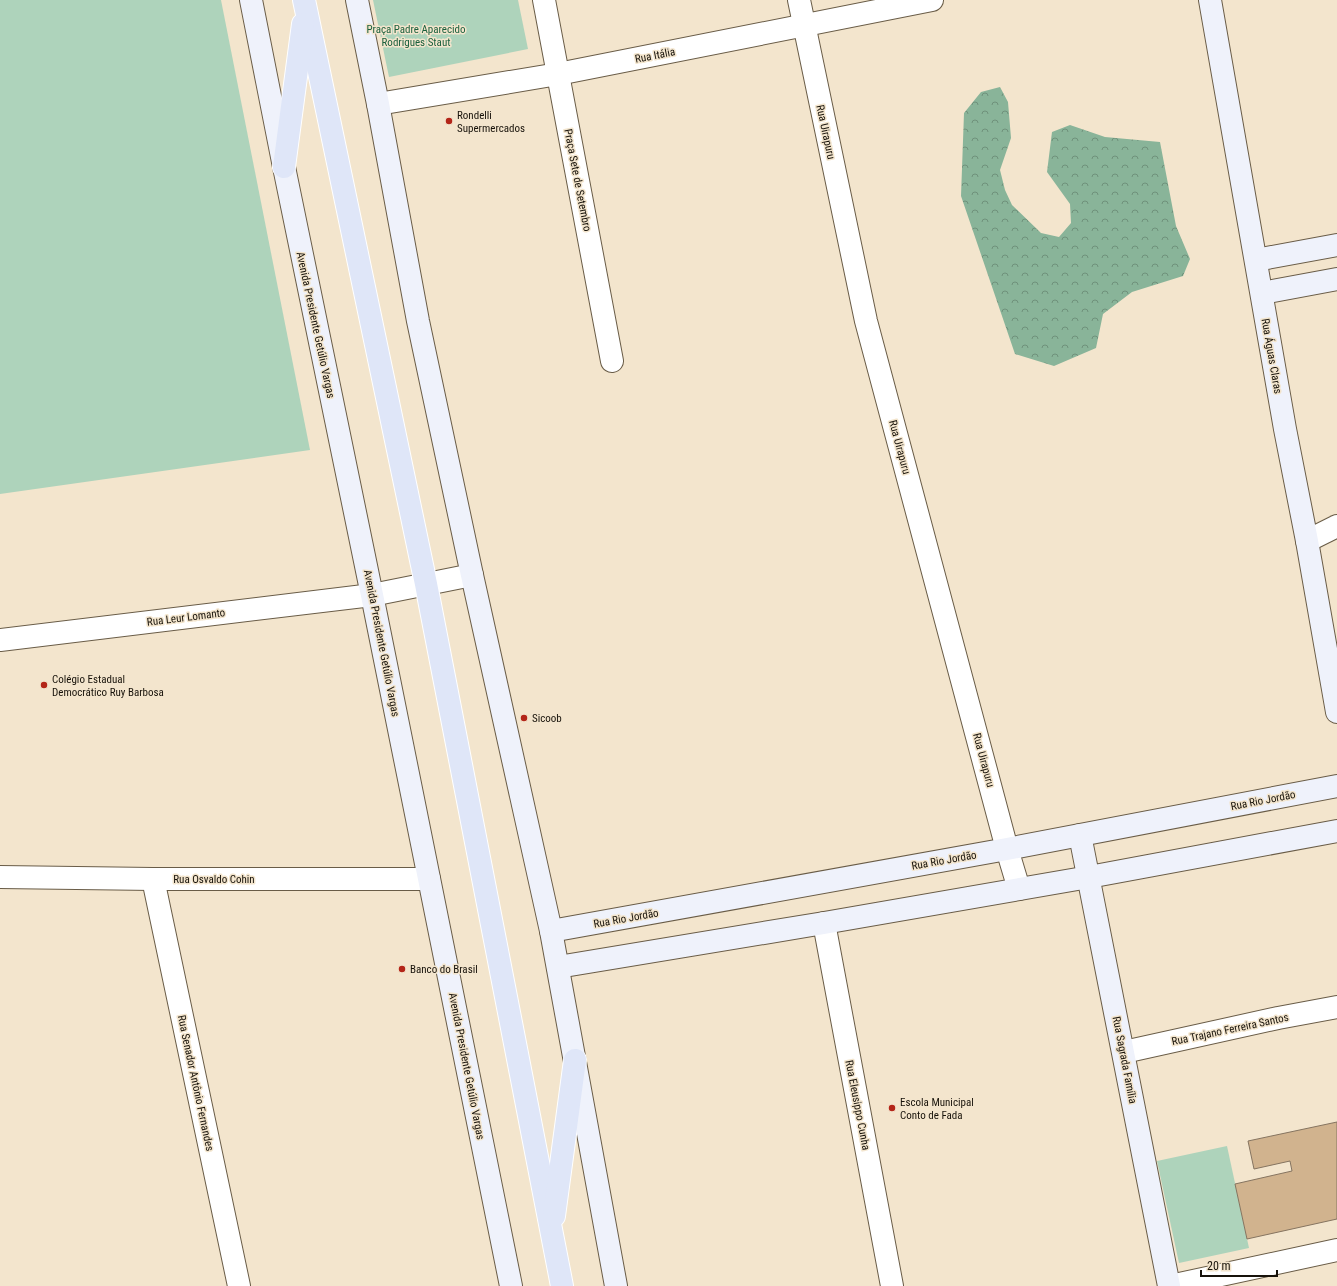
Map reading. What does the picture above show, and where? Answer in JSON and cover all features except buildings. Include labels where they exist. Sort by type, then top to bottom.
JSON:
[{"type":"main road","points":[[284,167],[304,3]]},
{"type":"main road","points":[[304,3],[426,584],[562,1286]]},
{"type":"main road","points":[[552,1235],[575,1060]]},
{"type":"street","name":"Avenida Presidente Getúlio Vargas","points":[[251,0],[511,1286]]},
{"type":"street","points":[[357,0],[378,104],[418,321],[472,575],[551,931],[616,1286]]},
{"type":"street","name":"Praça Sete de Setembro","points":[[544,0],[612,361]]},
{"type":"street","name":"Rua Uirapuru","points":[[799,0],[866,321],[1019,890]]},
{"type":"street","name":"Rua Itália","points":[[378,104],[558,74],[932,0]]},
{"type":"street","name":"Rua Águas Claras","points":[[1210,0],[1285,429],[1307,541],[1337,712]]},
{"type":"street","points":[[1256,260],[1337,245]]},
{"type":"street","points":[[1262,293],[1337,279]]},
{"type":"street","points":[[1307,541],[1337,526]]},
{"type":"street","name":"Rua Leur Lomanto","points":[[0,640],[372,595],[472,575]]},
{"type":"street","name":"Rua Rio Jordão","points":[[551,931],[1007,849],[1337,786]]},
{"type":"street","points":[[558,967],[824,924],[1019,890],[1337,831]]},
{"type":"street","name":"Rua Sagrada Família","points":[[1080,835],[1170,1286]]},
{"type":"street","name":"Rua Osvaldo Cohin","points":[[0,877],[429,880]]},
{"type":"street","name":"Rua Senador Antônio Fernandes","points":[[153,879],[239,1286]]},
{"type":"street","name":"Rua Eleusippo Cunha","points":[[824,924],[892,1286]]},
{"type":"street","name":"Rua Trajano Ferreira Santos","points":[[1124,1052],[1278,1018],[1337,1007]]},
{"type":"street","points":[[1170,1286],[1337,1250]]},
{"type":"green space","points":[[0,0],[221,0],[310,450],[0,494]]},
{"type":"green space","name":"Praça Padre Aparecido Rodrigues Staut","points":[[373,0],[518,0],[528,49],[389,77]]},
{"type":"green space","points":[[1000,87],[1008,102],[1011,138],[1000,170],[1005,190],[1012,205],[1041,233],[1059,237],[1071,223],[1070,204],[1047,172],[1052,132],[1070,125],[1105,137],[1160,142],[1176,226],[1190,259],[1183,276],[1132,292],[1103,314],[1096,348],[1054,366],[1015,354],[961,196],[964,113],[981,92]]},
{"type":"green space","points":[[1227,1146],[1249,1248],[1179,1263],[1157,1161]]},
{"type":"place","name":"Rondelli Supermercados","points":[[449,121]]},
{"type":"place","name":"Colégio Estadual Democrático Ruy Barbosa","points":[[44,685]]},
{"type":"place","name":"Sicoob","points":[[524,718]]},
{"type":"place","name":"Banco do Brasil","points":[[402,969]]},
{"type":"place","name":"Escola Municipal Conto de Fada","points":[[892,1108]]}]
